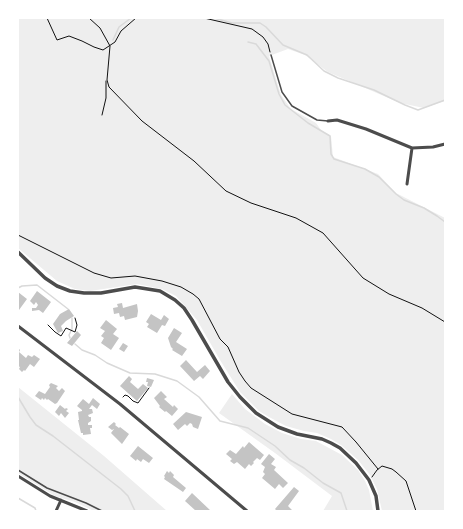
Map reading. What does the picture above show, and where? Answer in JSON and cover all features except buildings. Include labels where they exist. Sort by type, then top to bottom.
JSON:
[{"type":"street","points":[[328,121],[338,120],[366,128],[412,148],[433,147],[445,144]]},
{"type":"street","points":[[408,184],[412,148]]},
{"type":"street","points":[[18,252],[45,278],[57,286],[70,291],[101,293],[135,287],[154,290],[172,298],[189,315],[228,382],[250,408],[278,427],[297,434],[322,439],[336,445],[356,463],[370,481],[376,496],[378,511]]},
{"type":"street","points":[[18,326],[114,400],[248,511]]},
{"type":"street","points":[[18,476],[50,496],[87,511]]},
{"type":"street","points":[[57,510],[61,500]]},
{"type":"lane","points":[[271,55],[282,92],[292,106],[317,120],[328,121]]},
{"type":"lane","points":[[18,470],[47,488],[86,503],[102,511]]},
{"type":"path","points":[[47,18],[57,40],[69,36],[94,48],[103,50],[115,42],[121,31],[136,18]]},
{"type":"path","points":[[89,18],[100,28],[110,46],[106,80],[106,98],[102,114]]},
{"type":"path","points":[[204,18],[252,29],[263,37],[268,44],[271,55]]},
{"type":"path","points":[[106,80],[109,87],[142,121],[194,161],[226,190],[251,203],[296,218],[323,234],[363,278],[389,294],[422,308],[445,322]]},
{"type":"path","points":[[18,235],[94,273],[111,278],[135,276],[162,281],[181,287],[193,294],[199,299],[220,339],[228,347],[239,372],[251,388],[292,414],[342,427],[375,463],[378,469]]},
{"type":"path","points":[[48,325],[61,336],[67,328],[74,331],[77,328],[75,318]]},
{"type":"path","points":[[123,397],[125,395],[128,396],[138,403],[149,388]]},
{"type":"path","points":[[370,481],[375,471],[382,466],[392,469],[404,478],[416,511]]},
{"type":"shaded area","points":[[18,18],[445,18],[445,101],[424,108],[400,103],[328,72],[305,55],[288,49],[269,56],[281,95],[291,109],[316,123],[321,130],[331,136],[333,157],[378,174],[396,193],[445,218],[445,511],[382,511],[377,489],[370,475],[358,460],[341,445],[317,433],[286,426],[259,411],[240,392],[197,320],[176,296],[162,289],[137,284],[90,291],[75,289],[57,281],[18,248]]},
{"type":"shaded area","points":[[18,387],[104,456],[167,511],[94,511],[75,502],[55,496],[18,473]]},
{"type":"shaded area","points":[[232,394],[245,409],[265,424],[282,433],[301,439],[316,441],[342,455],[358,470],[365,481],[369,490],[373,511],[323,511],[332,496],[219,413]]},
{"type":"waterway","points":[[113,40],[119,27],[131,18]]},
{"type":"waterway","points":[[214,18],[232,23],[260,23],[266,27],[283,45],[307,55],[324,71],[338,78],[374,90],[418,110],[445,100]]},
{"type":"waterway","points":[[248,42],[256,44],[269,61],[279,94],[285,105],[308,123],[330,136],[331,154],[334,159],[365,169],[379,177],[404,200],[424,208],[445,222]]},
{"type":"waterway","points":[[18,288],[22,286],[37,285],[68,309]]},
{"type":"waterway","points":[[70,338],[69,335],[72,329],[72,318]]},
{"type":"waterway","points":[[75,344],[82,350],[130,373],[155,374],[177,381],[199,397],[220,421],[248,428],[275,446],[290,460],[304,468],[323,483],[341,493],[347,511]]},
{"type":"waterway","points":[[18,397],[36,425],[53,436],[121,489],[128,496],[135,511]]},
{"type":"waterway","points":[[18,498],[35,508],[36,511]]}]
